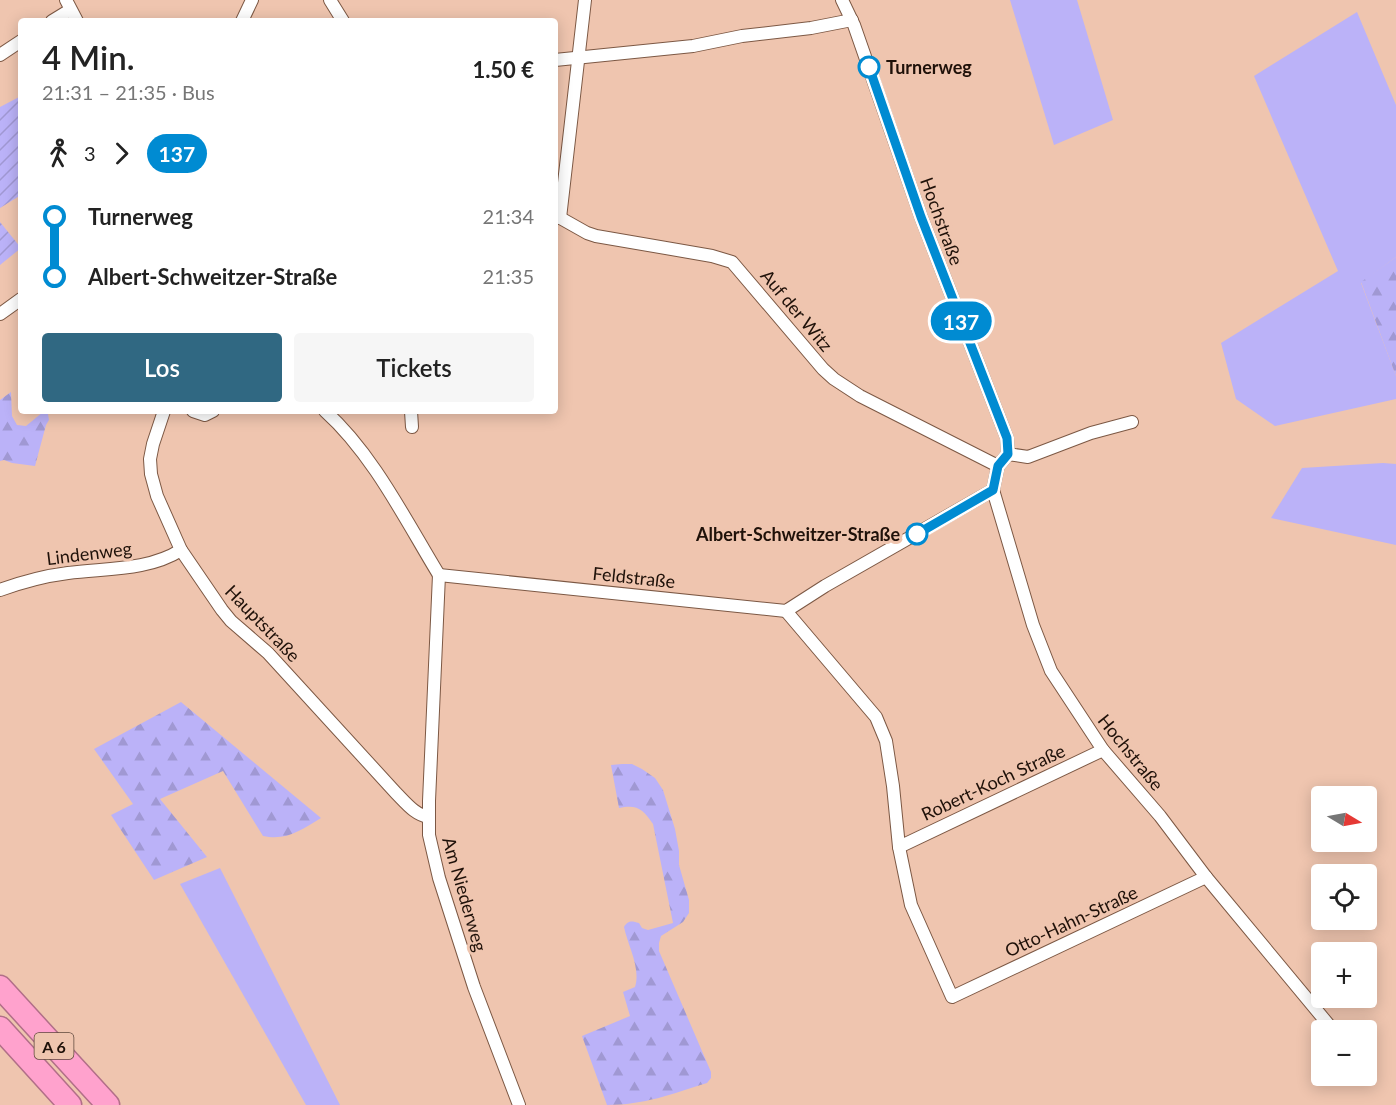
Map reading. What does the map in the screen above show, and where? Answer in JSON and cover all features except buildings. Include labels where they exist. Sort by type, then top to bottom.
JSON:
[{"type":"highway","name":"A 6","points":[[0,987],[108,1105]]},
{"type":"highway","name":"A 6","points":[[0,1028],[70,1105]]},
{"type":"street","points":[[243,18],[252,0]]},
{"type":"street","points":[[330,0],[341,18]]},
{"type":"street","points":[[558,210],[585,0]]},
{"type":"street","name":"Hochstraße","points":[[842,0],[852,20],[921,217],[1007,438],[1008,454],[998,466],[993,490],[1033,625],[1051,671],[1103,750],[1160,816],[1206,878],[1325,1020]]},
{"type":"street","points":[[55,18],[68,5]]},
{"type":"street","points":[[558,60],[693,46],[742,36],[811,28],[852,20]]},
{"type":"street","points":[[0,55],[18,44]]},
{"type":"street","name":"Auf der Witz","points":[[558,218],[587,233],[605,239],[712,256],[732,262],[834,379],[860,396],[998,466]]},
{"type":"street","points":[[0,314],[18,301]]},
{"type":"street","name":"Hauptstraße","points":[[163,414],[153,444],[150,459],[151,474],[157,496],[181,550],[212,597],[231,621],[268,652],[409,806],[420,816],[429,817]]},
{"type":"street","points":[[328,414],[346,432],[381,480],[439,575]]},
{"type":"street","points":[[411,414],[412,428]]},
{"type":"street","points":[[1008,454],[1028,457],[1091,433],[1132,422]]},
{"type":"street","points":[[899,847],[886,741],[876,717],[786,611],[825,586],[993,490]]},
{"type":"street","name":"Lindenweg","points":[[0,590],[54,575],[152,563],[181,550]]},
{"type":"street","name":"Feldstraße","points":[[439,575],[786,611]]},
{"type":"street","name":"Am Niederweg","points":[[439,575],[429,835],[439,878],[474,987],[519,1105]]},
{"type":"street","name":"Robert-Koch Straße","points":[[899,847],[1103,750]]},
{"type":"street","name":"Otto-Hahn-Straße","points":[[899,847],[911,905],[952,997],[1206,878]]},
{"type":"green space","points":[[1010,0],[1077,0],[1113,120],[1054,145]]},
{"type":"green space","points":[[1357,12],[1396,105],[1396,257],[1361,283],[1396,376],[1396,399],[1275,426],[1236,399],[1221,343],[1338,271],[1254,76]]},
{"type":"green space","points":[[18,98],[18,197],[0,208],[0,107]]},
{"type":"green space","points":[[0,222],[18,244],[18,250],[0,265]]},
{"type":"green space","points":[[1396,257],[1396,376],[1361,282]]},
{"type":"green space","points":[[11,392],[12,416],[17,425],[26,426],[41,414],[48,414],[49,420],[35,466],[0,461],[0,400]]},
{"type":"green space","points":[[1396,464],[1396,545],[1271,518],[1302,468]]},
{"type":"green space","points":[[181,702],[321,818],[287,836],[263,836],[223,771],[160,799],[207,857],[154,880],[111,815],[133,804],[94,749]]},
{"type":"green space","points":[[632,764],[655,778],[663,790],[675,829],[679,865],[689,900],[689,913],[683,922],[661,936],[659,951],[711,1072],[711,1078],[707,1083],[658,1098],[607,1105],[582,1036],[630,1016],[623,992],[635,987],[636,972],[624,927],[627,923],[637,922],[642,928],[648,930],[673,923],[653,824],[635,807],[619,808],[611,765]]},
{"type":"green space","points":[[220,868],[340,1105],[306,1105],[180,884]]},
{"type":"bus line","name":"137","points":[[869,67],[921,217],[1007,438],[1008,454],[998,466],[993,490],[917,534]]},
{"type":"place","name":"Turnerweg","points":[[869,67]]},
{"type":"place","name":"Albert-Schweitzer-Straße","points":[[917,534]]}]
